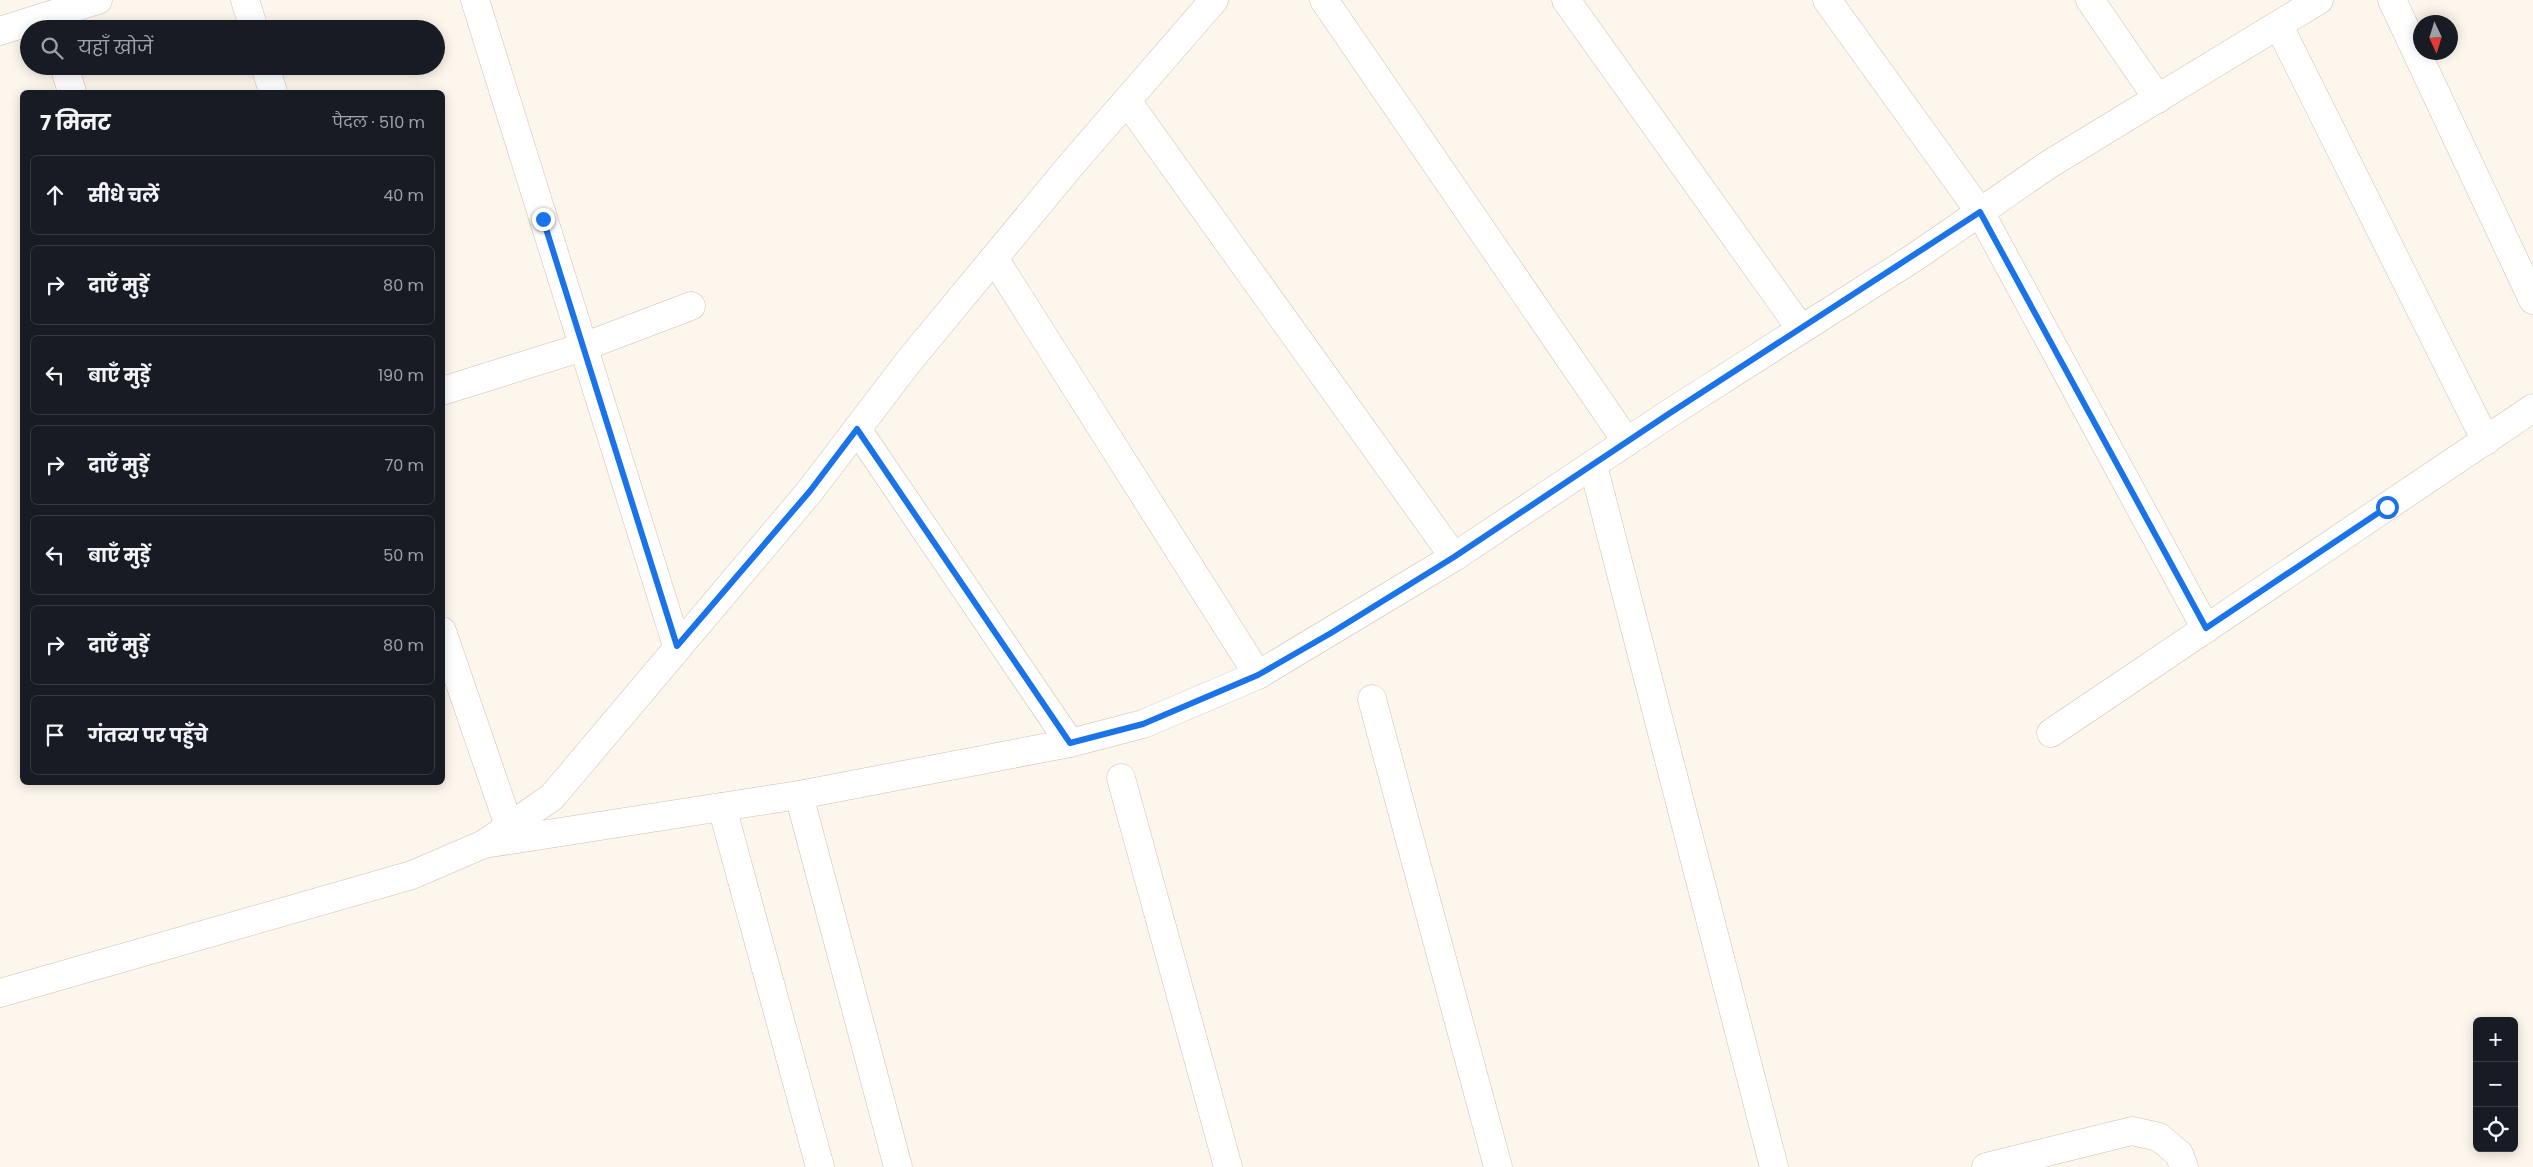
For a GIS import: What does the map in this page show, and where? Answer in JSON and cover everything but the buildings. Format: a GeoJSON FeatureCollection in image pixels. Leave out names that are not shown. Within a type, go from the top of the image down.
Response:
{"type":"FeatureCollection","features":[{"type":"Feature","properties":{"kind":"street"},"geometry":{"type":"LineString","coordinates":[[34,20],[98,0]]}},
{"type":"Feature","properties":{"kind":"street"},"geometry":{"type":"LineString","coordinates":[[245,0],[251,20]]}},
{"type":"Feature","properties":{"kind":"street"},"geometry":{"type":"LineString","coordinates":[[474,0],[677,646]]}},
{"type":"Feature","properties":{"kind":"street"},"geometry":{"type":"LineString","coordinates":[[0,993],[412,875],[484,844],[552,797],[677,646],[810,491],[909,361],[994,258],[1214,0]]}},
{"type":"Feature","properties":{"kind":"street"},"geometry":{"type":"LineString","coordinates":[[1324,0],[1627,442]]}},
{"type":"Feature","properties":{"kind":"street"},"geometry":{"type":"LineString","coordinates":[[1566,0],[1801,329]]}},
{"type":"Feature","properties":{"kind":"street"},"geometry":{"type":"LineString","coordinates":[[1827,0],[1980,212],[2206,628]]}},
{"type":"Feature","properties":{"kind":"street"},"geometry":{"type":"LineString","coordinates":[[2090,0],[2158,99]]}},
{"type":"Feature","properties":{"kind":"street"},"geometry":{"type":"LineString","coordinates":[[484,844],[799,795],[1070,743],[1143,724],[1258,675],[1454,557],[1980,212],[2048,165],[2319,0]]}},
{"type":"Feature","properties":{"kind":"street"},"geometry":{"type":"LineString","coordinates":[[2392,0],[2533,300]]}},
{"type":"Feature","properties":{"kind":"street"},"geometry":{"type":"LineString","coordinates":[[0,31],[20,24]]}},
{"type":"Feature","properties":{"kind":"street"},"geometry":{"type":"LineString","coordinates":[[2279,26],[2486,441]]}},
{"type":"Feature","properties":{"kind":"street"},"geometry":{"type":"LineString","coordinates":[[67,75],[71,90]]}},
{"type":"Feature","properties":{"kind":"street"},"geometry":{"type":"LineString","coordinates":[[268,75],[272,90]]}},
{"type":"Feature","properties":{"kind":"street"},"geometry":{"type":"LineString","coordinates":[[1127,101],[1454,557]]}},
{"type":"Feature","properties":{"kind":"street"},"geometry":{"type":"LineString","coordinates":[[994,258],[1258,675]]}},
{"type":"Feature","properties":{"kind":"street"},"geometry":{"type":"LineString","coordinates":[[445,391],[583,347],[690,306]]}},
{"type":"Feature","properties":{"kind":"street"},"geometry":{"type":"LineString","coordinates":[[2051,733],[2533,408]]}},
{"type":"Feature","properties":{"kind":"street"},"geometry":{"type":"LineString","coordinates":[[857,429],[1070,743]]}},
{"type":"Feature","properties":{"kind":"street"},"geometry":{"type":"LineString","coordinates":[[1593,465],[1774,1167]]}},
{"type":"Feature","properties":{"kind":"street"},"geometry":{"type":"LineString","coordinates":[[445,640],[509,826]]}},
{"type":"Feature","properties":{"kind":"street"},"geometry":{"type":"LineString","coordinates":[[1372,699],[1498,1167]]}},
{"type":"Feature","properties":{"kind":"street"},"geometry":{"type":"LineString","coordinates":[[1121,778],[1228,1167]]}},
{"type":"Feature","properties":{"kind":"street"},"geometry":{"type":"LineString","coordinates":[[799,795],[898,1167]]}},
{"type":"Feature","properties":{"kind":"street"},"geometry":{"type":"LineString","coordinates":[[722,807],[820,1167]]}},
{"type":"Feature","properties":{"kind":"street"},"geometry":{"type":"LineString","coordinates":[[1986,1167],[2028,1162],[2132,1131],[2159,1137],[2180,1154],[2184,1167]]}},
{"type":"Feature","properties":{"kind":"route"},"geometry":{"type":"LineString","coordinates":[[543,219],[677,646],[810,491],[857,429],[1070,743],[1143,724],[1258,675],[1331,633],[1454,557],[1670,413],[1915,257],[1980,212],[2206,628],[2387,507]]}}]}
